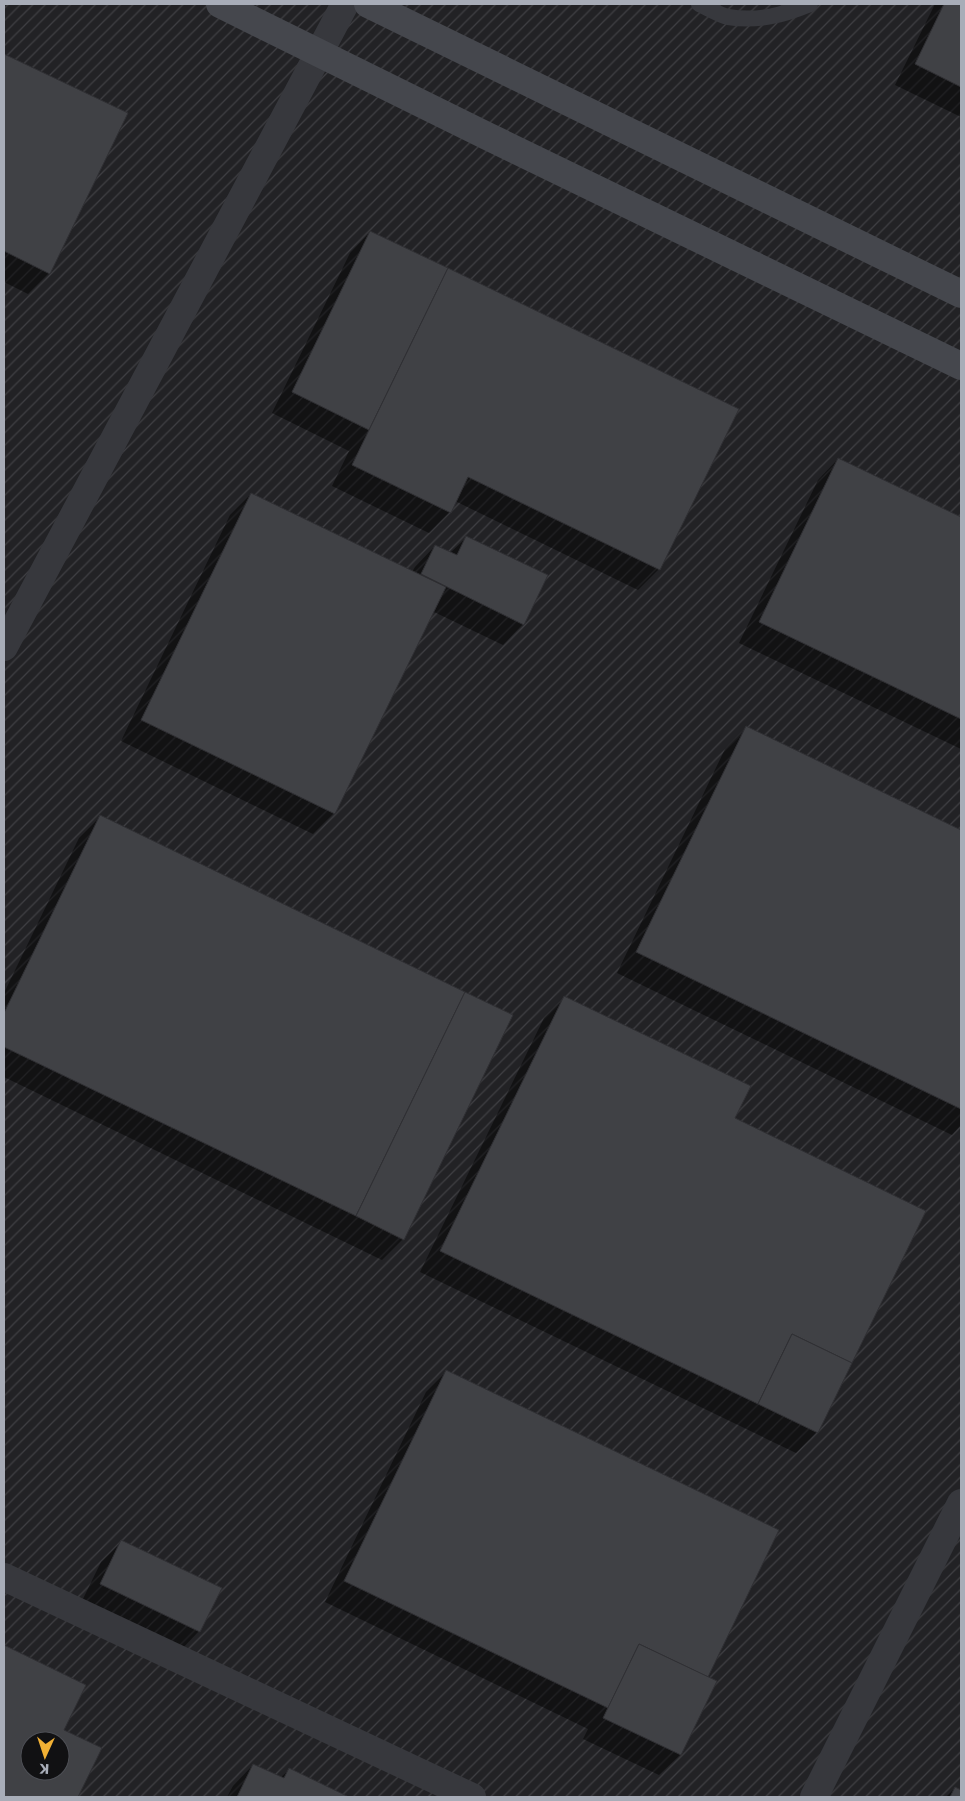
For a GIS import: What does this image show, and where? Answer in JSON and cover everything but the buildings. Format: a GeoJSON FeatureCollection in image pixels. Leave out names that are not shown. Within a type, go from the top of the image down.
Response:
{"type":"FeatureCollection","features":[{"type":"Feature","properties":{"kind":"street"},"geometry":{"type":"LineString","coordinates":[[220,4],[961,366]]}},
{"type":"Feature","properties":{"kind":"street"},"geometry":{"type":"LineString","coordinates":[[4,647],[345,4]]}},
{"type":"Feature","properties":{"kind":"street"},"geometry":{"type":"LineString","coordinates":[[377,6],[961,294]]}},
{"type":"Feature","properties":{"kind":"street"},"geometry":{"type":"LineString","coordinates":[[814,1797],[961,1503]]}},
{"type":"Feature","properties":{"kind":"street"},"geometry":{"type":"LineString","coordinates":[[4,1577],[472,1797]]}},
{"type":"Feature","properties":{"kind":"lane"},"geometry":{"type":"LineString","coordinates":[[699,4],[727,17],[765,19],[787,14],[810,4]]}},
{"type":"Feature","properties":{"kind":"shaded area"},"geometry":{"type":"Polygon","coordinates":[[[4,4],[961,4],[961,1797],[4,1797],[4,4]]]}}]}
